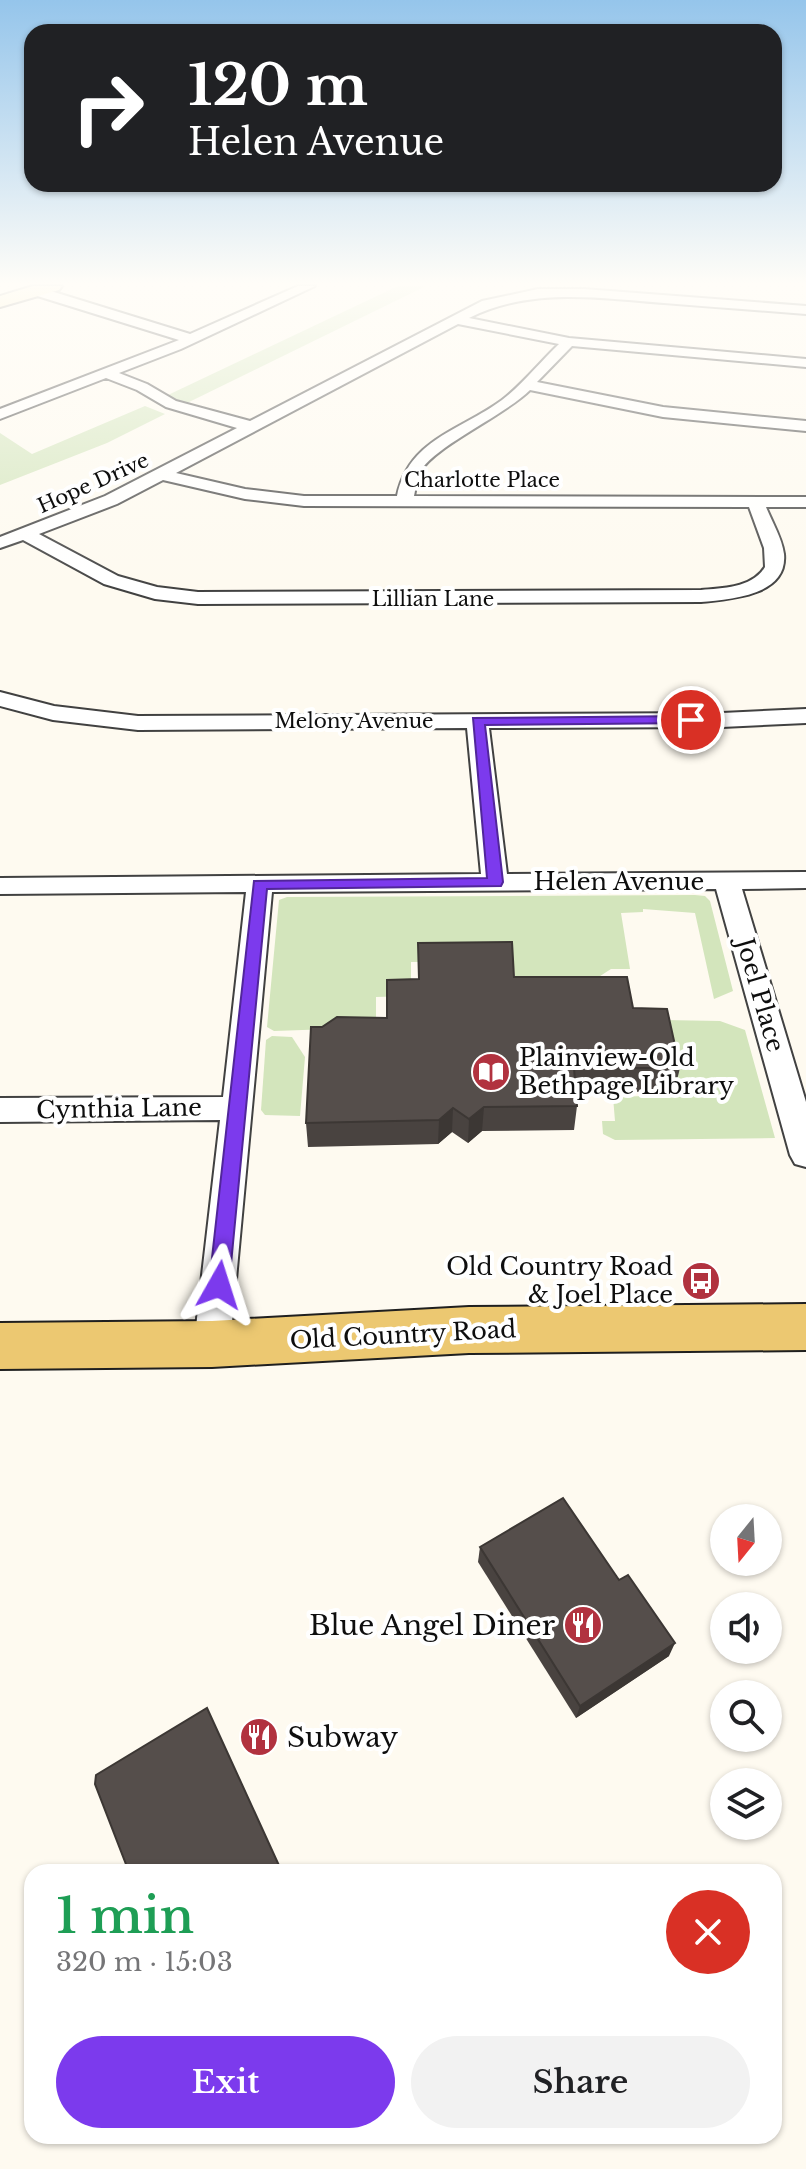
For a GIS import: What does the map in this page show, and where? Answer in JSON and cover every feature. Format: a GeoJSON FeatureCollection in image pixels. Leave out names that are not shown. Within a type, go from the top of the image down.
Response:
{"type":"FeatureCollection","features":[{"type":"Feature","properties":{"kind":"main road","name":"Old Country Road"},"geometry":{"type":"LineString","coordinates":[[0,1346],[212,1344],[469,1330],[806,1327]]}},
{"type":"Feature","properties":{"kind":"street"},"geometry":{"type":"LineString","coordinates":[[0,414],[69,387]]}},
{"type":"Feature","properties":{"kind":"street"},"geometry":{"type":"LineString","coordinates":[[142,387],[171,404],[252,427]]}},
{"type":"Feature","properties":{"kind":"street","name":"Hope Drive"},"geometry":{"type":"LineString","coordinates":[[0,543],[111,500],[328,387]]}},
{"type":"Feature","properties":{"kind":"street"},"geometry":{"type":"LineString","coordinates":[[404,502],[410,474],[425,457],[508,403],[526,387]]}},
{"type":"Feature","properties":{"kind":"street"},"geometry":{"type":"LineString","coordinates":[[539,387],[663,412],[806,426]]}},
{"type":"Feature","properties":{"kind":"street","name":"Charlotte Place"},"geometry":{"type":"LineString","coordinates":[[161,474],[274,498],[404,502],[806,502]]}},
{"type":"Feature","properties":{"kind":"street","name":"Lillian Lane"},"geometry":{"type":"LineString","coordinates":[[25,534],[111,580],[155,593],[198,598],[701,596],[746,590],[764,581],[774,569],[775,555],[755,501]]}},
{"type":"Feature","properties":{"kind":"street","name":"Melony Avenue"},"geometry":{"type":"LineString","coordinates":[[0,699],[53,713],[138,723],[722,720],[806,716]]}},
{"type":"Feature","properties":{"kind":"street"},"geometry":{"type":"LineString","coordinates":[[477,721],[495,882]]}},
{"type":"Feature","properties":{"kind":"street","name":"Helen Avenue"},"geometry":{"type":"LineString","coordinates":[[0,886],[806,880]]}},
{"type":"Feature","properties":{"kind":"street","name":"Joel Place"},"geometry":{"type":"LineString","coordinates":[[727,881],[798,1102],[806,1155]]}},
{"type":"Feature","properties":{"kind":"street"},"geometry":{"type":"LineString","coordinates":[[212,1344],[260,884]]}},
{"type":"Feature","properties":{"kind":"street","name":"Cynthia Lane"},"geometry":{"type":"LineString","coordinates":[[0,1110],[238,1108]]}},
{"type":"Feature","properties":{"kind":"green space"},"geometry":{"type":"Polygon","coordinates":[[[184,387],[219,387],[185,404],[168,395],[184,387]]]}},
{"type":"Feature","properties":{"kind":"green space"},"geometry":{"type":"Polygon","coordinates":[[[145,406],[165,414],[107,443],[0,485],[0,433],[32,454],[145,406]]]}},
{"type":"Feature","properties":{"kind":"green space"},"geometry":{"type":"Polygon","coordinates":[[[705,896],[710,901],[733,991],[714,999],[695,913],[643,909],[643,912],[621,913],[630,969],[611,969],[580,989],[517,990],[513,961],[411,962],[411,996],[376,997],[376,1042],[360,1028],[274,1031],[267,1027],[279,900],[287,897],[705,896]]]}},
{"type":"Feature","properties":{"kind":"green space"},"geometry":{"type":"Polygon","coordinates":[[[664,1020],[720,1021],[745,1030],[775,1138],[615,1140],[603,1134],[602,1121],[615,1121],[613,1097],[677,1095],[664,1020]]]}},
{"type":"Feature","properties":{"kind":"green space"},"geometry":{"type":"Polygon","coordinates":[[[272,1036],[292,1037],[305,1057],[300,1116],[265,1115],[261,1110],[266,1040],[272,1036]]]}},
{"type":"Feature","properties":{"kind":"building","name":"Plainview-Old Bethpage Library"},"geometry":{"type":"Polygon","coordinates":[[[512,942],[514,977],[627,977],[633,1008],[667,1009],[680,1068],[574,1068],[577,1106],[484,1107],[469,1119],[453,1108],[439,1120],[306,1123],[311,1027],[322,1027],[337,1017],[387,1018],[387,980],[419,979],[418,943],[512,942]]]}},
{"type":"Feature","properties":{"kind":"building","name":"Blue Angel Diner"},"geometry":{"type":"Polygon","coordinates":[[[563,1498],[619,1580],[628,1575],[675,1643],[580,1706],[480,1547],[563,1498]]]}},
{"type":"Feature","properties":{"kind":"building"},"geometry":{"type":"Polygon","coordinates":[[[207,1708],[278,1864],[126,1864],[95,1784],[96,1775],[207,1708]]]}},
{"type":"Feature","properties":{"kind":"place","name":"Plainview-Old Bethpage Library"},"geometry":{"type":"Point","coordinates":[491,1072]}},
{"type":"Feature","properties":{"kind":"place","name":"Old Country Road & Joel Place"},"geometry":{"type":"Point","coordinates":[701,1281]}},
{"type":"Feature","properties":{"kind":"place","name":"Blue Angel Diner"},"geometry":{"type":"Point","coordinates":[583,1625]}},
{"type":"Feature","properties":{"kind":"place","name":"Subway"},"geometry":{"type":"Point","coordinates":[259,1737]}},
{"type":"Feature","properties":{"kind":"route"},"geometry":{"type":"LineString","coordinates":[[219,1285],[260,884],[495,882],[477,721],[691,720]]}}]}
